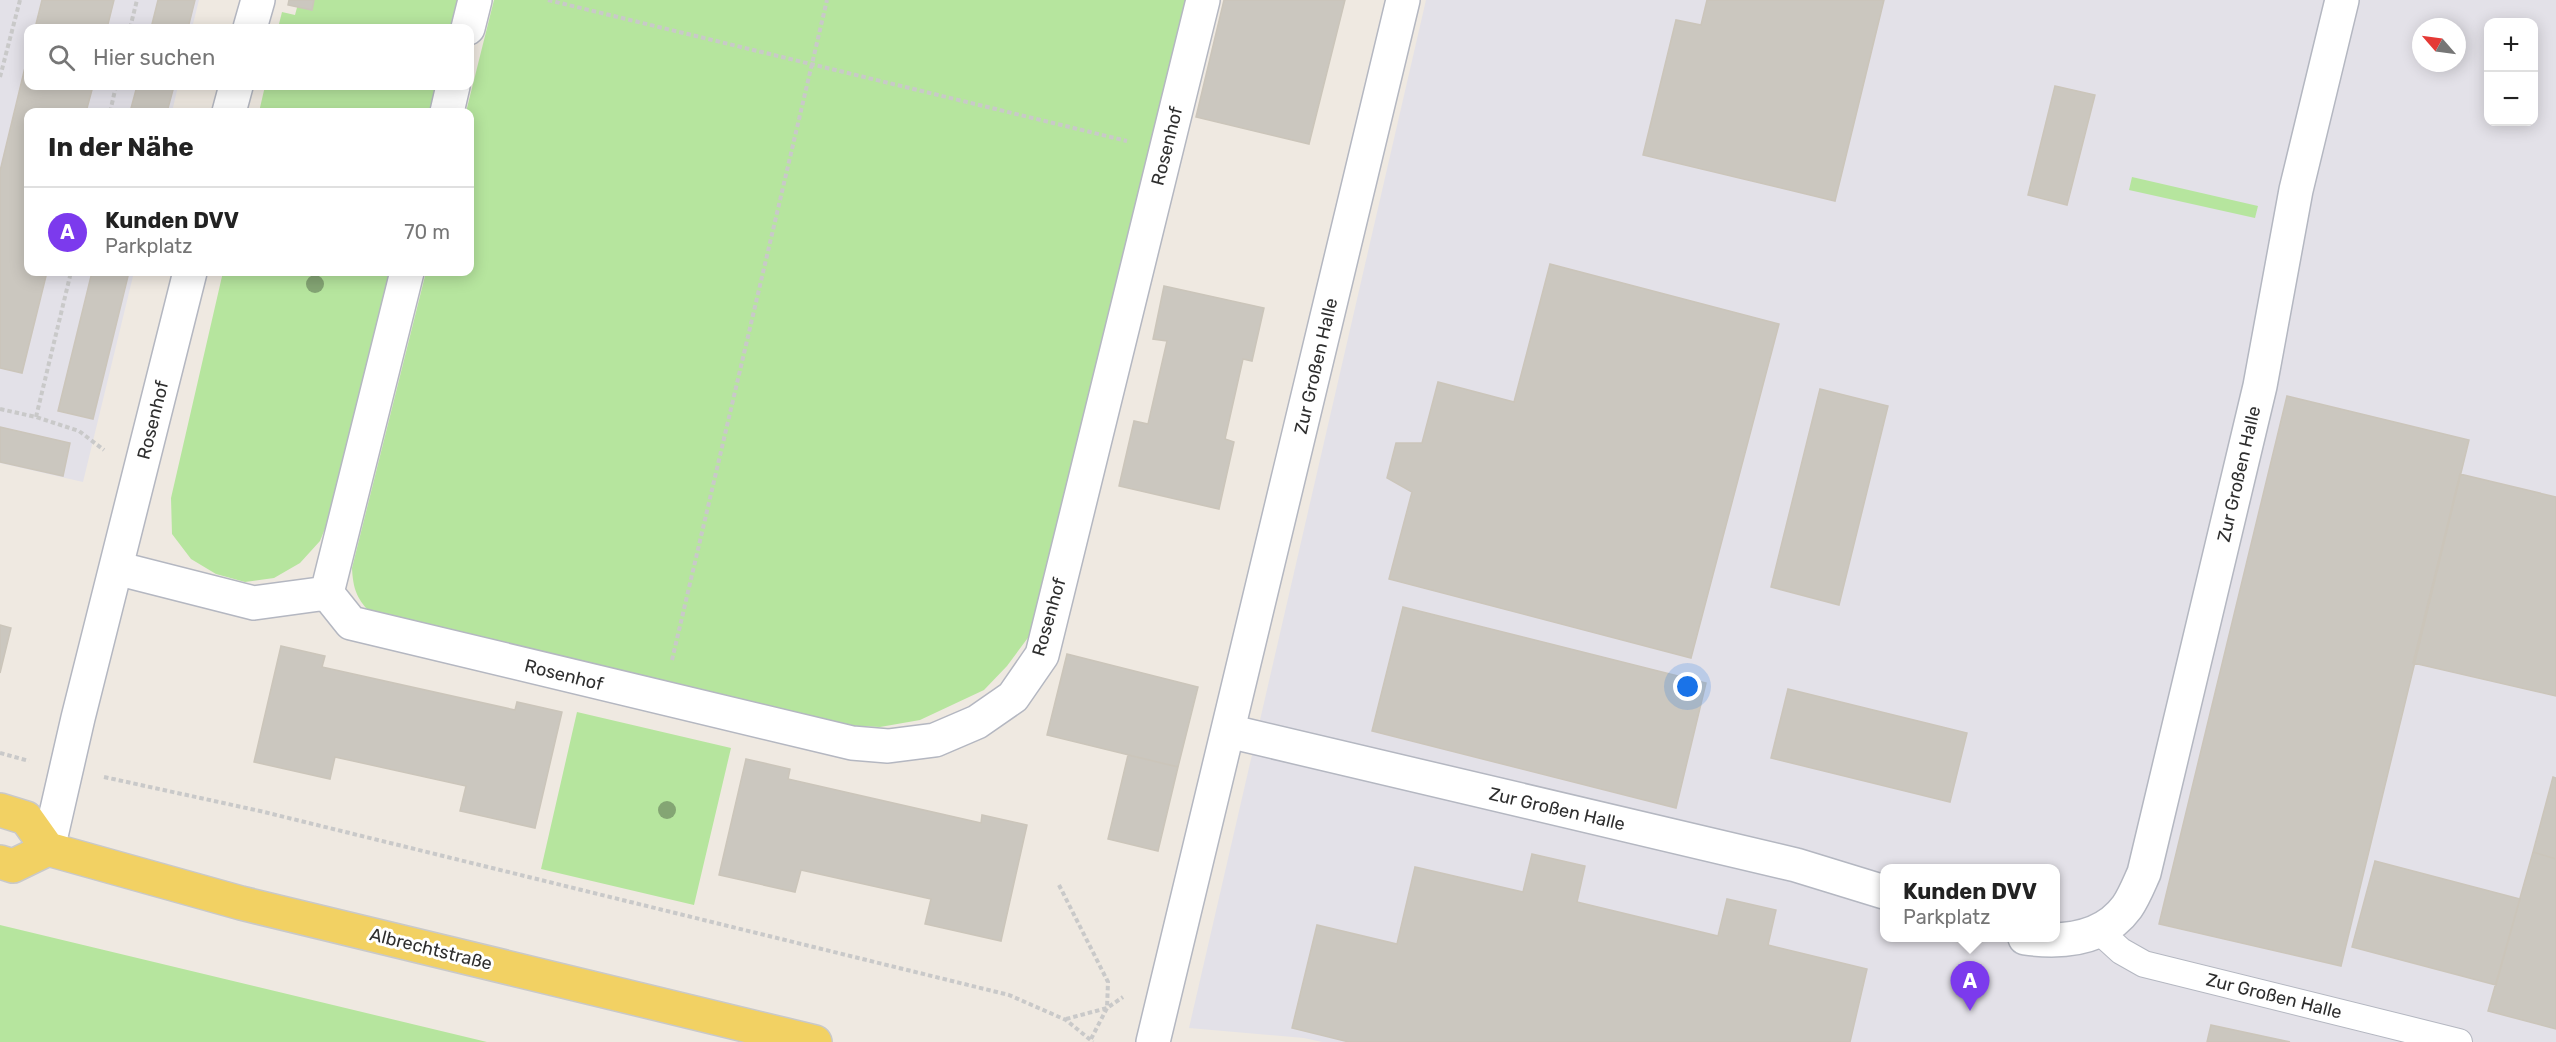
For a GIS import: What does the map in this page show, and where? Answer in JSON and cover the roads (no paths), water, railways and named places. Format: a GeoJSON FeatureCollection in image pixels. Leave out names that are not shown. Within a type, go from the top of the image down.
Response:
{"type":"FeatureCollection","features":[{"type":"Feature","properties":{"kind":"main road"},"geometry":{"type":"LineString","coordinates":[[0,810],[26,818],[48,849],[13,866],[0,862]]}},
{"type":"Feature","properties":{"kind":"main road","name":"Albrechtstraße"},"geometry":{"type":"LineString","coordinates":[[48,849],[241,903],[815,1042]]}},
{"type":"Feature","properties":{"kind":"street"},"geometry":{"type":"LineString","coordinates":[[251,24],[258,0]]}},
{"type":"Feature","properties":{"kind":"street"},"geometry":{"type":"LineString","coordinates":[[469,24],[475,0]]}},
{"type":"Feature","properties":{"kind":"street","name":"Rosenhof"},"geometry":{"type":"LineString","coordinates":[[327,592],[351,623],[852,743],[888,746],[935,740],[977,722],[1013,697],[1042,655],[1203,0]]}},
{"type":"Feature","properties":{"kind":"street","name":"Zur Großen Halle"},"geometry":{"type":"LineString","coordinates":[[1154,1042],[1403,0]]}},
{"type":"Feature","properties":{"kind":"street","name":"Zur Großen Halle"},"geometry":{"type":"LineString","coordinates":[[2060,941],[2099,931],[2127,907],[2144,873],[2260,386],[2296,190],[2342,0]]}},
{"type":"Feature","properties":{"kind":"street"},"geometry":{"type":"LineString","coordinates":[[230,108],[235,90]]}},
{"type":"Feature","properties":{"kind":"street"},"geometry":{"type":"LineString","coordinates":[[448,108],[452,90]]}},
{"type":"Feature","properties":{"kind":"street","name":"Rosenhof"},"geometry":{"type":"LineString","coordinates":[[48,849],[66,768],[189,276]]}},
{"type":"Feature","properties":{"kind":"street"},"geometry":{"type":"LineString","coordinates":[[116,568],[254,603],[327,592],[406,276]]}},
{"type":"Feature","properties":{"kind":"street","name":"Zur Großen Halle"},"geometry":{"type":"LineString","coordinates":[[1228,731],[1796,865],[1880,891]]}},
{"type":"Feature","properties":{"kind":"lane","name":"Zur Großen Halle"},"geometry":{"type":"LineString","coordinates":[[2099,931],[2121,951],[2144,964],[2459,1042]]}},
{"type":"Feature","properties":{"kind":"place","name":"Kunden DVV"},"geometry":{"type":"Point","coordinates":[1970,1011]}}]}
